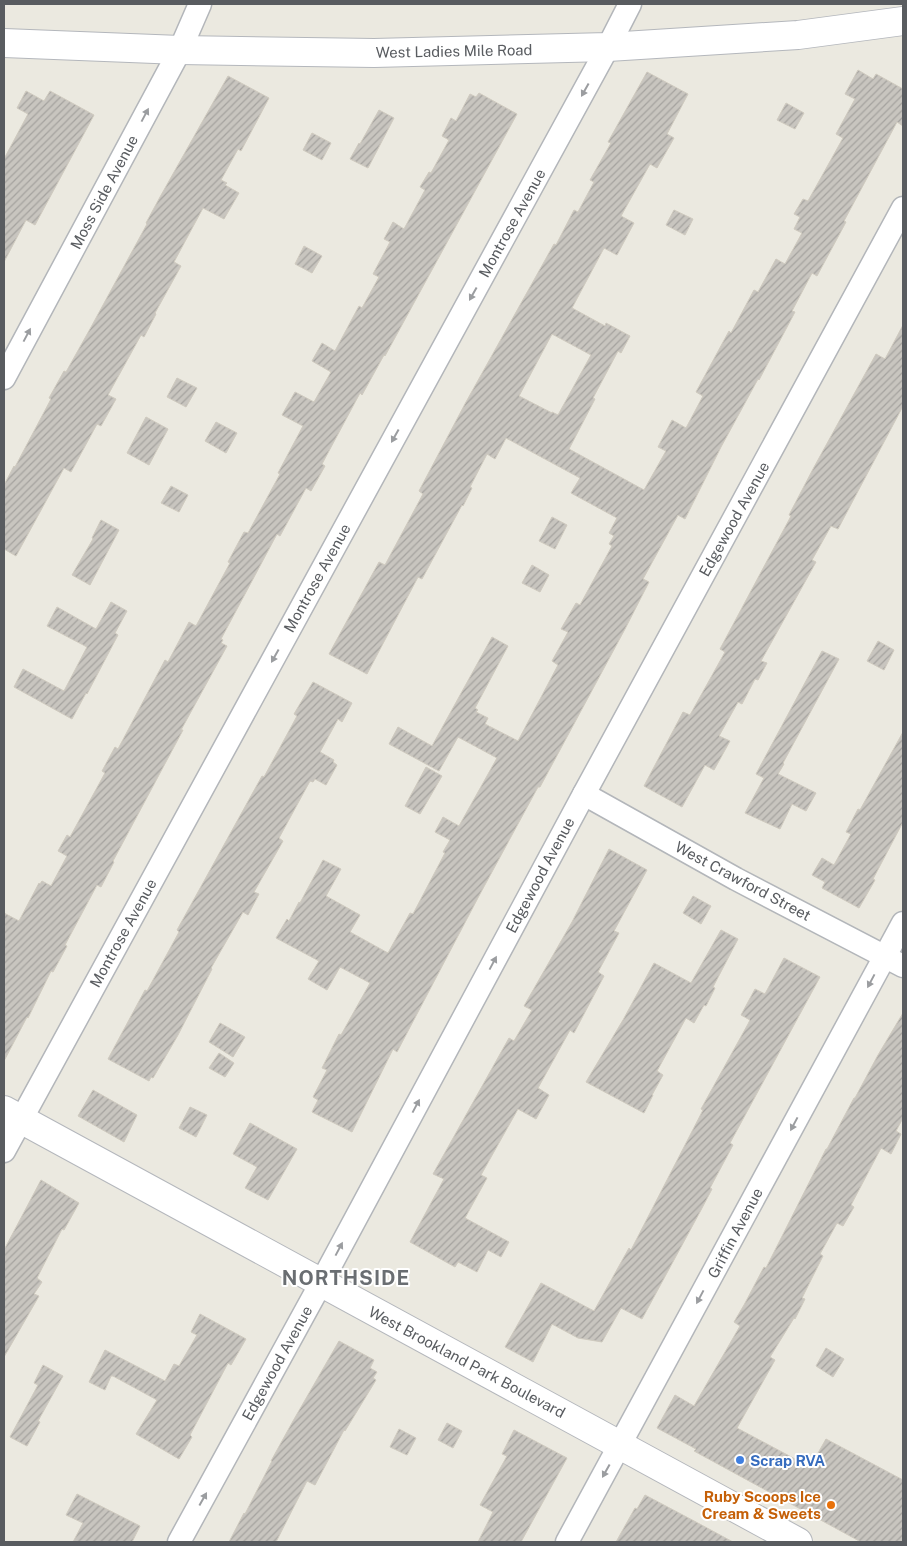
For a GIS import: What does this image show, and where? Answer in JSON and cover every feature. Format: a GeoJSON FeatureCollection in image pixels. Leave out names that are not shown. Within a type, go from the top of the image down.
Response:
{"type":"FeatureCollection","features":[{"type":"Feature","properties":{"kind":"street","name":"Moss Side Avenue"},"geometry":{"type":"LineString","coordinates":[[4,378],[180,50],[200,4]]}},
{"type":"Feature","properties":{"kind":"street","name":"Montrose Avenue"},"geometry":{"type":"LineString","coordinates":[[4,1152],[12,1114],[608,47],[630,4]]}},
{"type":"Feature","properties":{"kind":"street","name":"West Ladies Mile Road"},"geometry":{"type":"LineString","coordinates":[[4,43],[180,50],[374,53],[608,47],[798,35],[903,21]]}},
{"type":"Feature","properties":{"kind":"street","name":"Edgewood Avenue"},"geometry":{"type":"LineString","coordinates":[[179,1542],[903,208]]}},
{"type":"Feature","properties":{"kind":"street","name":"West Crawford Street"},"geometry":{"type":"LineString","coordinates":[[584,794],[736,879],[894,961]]}},
{"type":"Feature","properties":{"kind":"street","name":"Griffin Avenue"},"geometry":{"type":"LineString","coordinates":[[567,1542],[620,1444],[894,961],[903,923]]}},
{"type":"Feature","properties":{"kind":"street","name":"West Brookland Park Boulevard"},"geometry":{"type":"LineString","coordinates":[[12,1114],[798,1542]]}},
{"type":"Feature","properties":{"kind":"building"},"geometry":{"type":"Polygon","coordinates":[[[858,70],[873,79],[876,74],[903,89],[903,126],[897,122],[817,276],[812,273],[792,311],[795,312],[721,447],[685,519],[678,515],[643,579],[649,582],[625,629],[480,894],[397,1052],[393,1049],[352,1132],[312,1112],[318,1100],[313,1097],[327,1070],[322,1068],[339,1034],[341,1035],[370,983],[340,967],[327,990],[308,979],[319,961],[276,938],[287,919],[289,921],[300,903],[323,860],[341,869],[326,896],[360,915],[350,932],[388,953],[410,913],[413,914],[445,853],[443,852],[450,840],[435,832],[443,817],[459,826],[497,758],[458,737],[439,771],[389,744],[398,727],[432,746],[492,637],[508,646],[475,708],[478,710],[476,712],[488,718],[485,724],[518,741],[558,665],[552,661],[568,632],[561,629],[576,603],[580,605],[612,546],[609,544],[614,536],[609,533],[617,518],[571,493],[580,478],[506,438],[495,459],[487,454],[470,487],[472,488],[463,506],[422,579],[418,577],[367,674],[329,654],[379,562],[385,565],[423,494],[419,491],[554,244],[556,245],[574,210],[578,212],[594,182],[590,180],[611,143],[608,142],[647,72],[688,94],[667,134],[674,138],[657,168],[650,164],[621,216],[634,223],[617,255],[604,248],[572,308],[605,326],[606,323],[630,336],[621,353],[618,351],[569,449],[644,490],[666,451],[658,447],[672,420],[686,428],[703,396],[696,392],[729,331],[731,333],[754,290],[758,292],[776,259],[785,264],[802,233],[794,229],[800,217],[794,214],[803,199],[808,201],[843,138],[836,134],[855,99],[845,94],[858,70]],[[552,334],[519,396],[558,415],[591,355],[552,334]]]}},
{"type":"Feature","properties":{"kind":"building"},"geometry":{"type":"Polygon","coordinates":[[[228,76],[269,98],[241,151],[238,149],[221,180],[227,183],[225,185],[239,193],[224,219],[203,208],[174,262],[181,266],[144,337],[141,335],[108,395],[116,399],[101,426],[97,424],[71,472],[64,468],[16,556],[4,549],[4,485],[51,399],[49,398],[90,329],[160,197],[228,76]]]}},
{"type":"Feature","properties":{"kind":"building"},"geometry":{"type":"Polygon","coordinates":[[[26,91],[44,101],[50,91],[94,115],[35,225],[26,220],[4,262],[4,159],[28,114],[17,108],[26,91]]]}},
{"type":"Feature","properties":{"kind":"building"},"geometry":{"type":"Polygon","coordinates":[[[479,93],[517,114],[385,356],[362,395],[360,393],[322,464],[325,466],[311,491],[306,488],[280,536],[277,534],[221,639],[223,640],[221,643],[227,646],[181,730],[183,730],[101,887],[97,885],[65,945],[67,946],[53,972],[51,971],[4,1061],[4,913],[19,921],[39,883],[42,881],[51,886],[67,856],[58,851],[67,835],[70,837],[105,773],[102,771],[115,747],[118,749],[165,660],[168,662],[189,622],[196,626],[230,563],[228,562],[244,532],[248,533],[280,474],[278,473],[303,426],[282,415],[295,392],[314,402],[331,372],[312,361],[322,343],[335,351],[359,306],[362,308],[379,277],[373,274],[390,242],[384,239],[393,222],[404,229],[425,190],[420,187],[429,172],[431,173],[449,140],[442,136],[451,118],[456,121],[470,94],[476,97],[479,93]]]}},
{"type":"Feature","properties":{"kind":"building"},"geometry":{"type":"Polygon","coordinates":[[[786,103],[804,113],[795,129],[777,120],[786,103]]]}},
{"type":"Feature","properties":{"kind":"building"},"geometry":{"type":"Polygon","coordinates":[[[379,110],[394,118],[368,168],[350,159],[379,110]]]}},
{"type":"Feature","properties":{"kind":"building"},"geometry":{"type":"Polygon","coordinates":[[[312,133],[331,143],[322,160],[303,150],[312,133]]]}},
{"type":"Feature","properties":{"kind":"building"},"geometry":{"type":"Polygon","coordinates":[[[674,210],[693,219],[685,235],[666,225],[674,210]]]}},
{"type":"Feature","properties":{"kind":"building"},"geometry":{"type":"Polygon","coordinates":[[[304,246],[322,256],[312,273],[295,264],[304,246]]]}},
{"type":"Feature","properties":{"kind":"building"},"geometry":{"type":"Polygon","coordinates":[[[903,325],[903,406],[838,529],[831,526],[812,560],[816,562],[761,661],[767,663],[758,680],[755,679],[742,704],[738,702],[719,736],[730,741],[714,770],[705,765],[682,807],[644,786],[683,712],[690,715],[725,652],[720,649],[791,516],[789,515],[813,469],[876,354],[885,359],[903,325]]]}},
{"type":"Feature","properties":{"kind":"building"},"geometry":{"type":"Polygon","coordinates":[[[177,378],[197,388],[186,407],[167,397],[177,378]]]}},
{"type":"Feature","properties":{"kind":"building"},"geometry":{"type":"Polygon","coordinates":[[[146,417],[168,429],[149,465],[127,453],[146,417]]]}},
{"type":"Feature","properties":{"kind":"building"},"geometry":{"type":"Polygon","coordinates":[[[216,422],[237,433],[226,453],[205,441],[216,422]]]}},
{"type":"Feature","properties":{"kind":"building"},"geometry":{"type":"Polygon","coordinates":[[[171,486],[188,495],[179,512],[161,503],[171,486]]]}},
{"type":"Feature","properties":{"kind":"building"},"geometry":{"type":"Polygon","coordinates":[[[552,517],[567,525],[555,549],[539,541],[552,517]]]}},
{"type":"Feature","properties":{"kind":"building"},"geometry":{"type":"Polygon","coordinates":[[[101,520],[119,530],[90,585],[72,575],[93,539],[101,520]]]}},
{"type":"Feature","properties":{"kind":"building"},"geometry":{"type":"Polygon","coordinates":[[[532,565],[549,575],[540,592],[522,583],[532,565]]]}},
{"type":"Feature","properties":{"kind":"building"},"geometry":{"type":"Polygon","coordinates":[[[111,602],[127,611],[115,633],[118,635],[72,719],[14,687],[23,669],[64,691],[87,647],[47,626],[57,607],[96,629],[111,602]]]}},
{"type":"Feature","properties":{"kind":"building"},"geometry":{"type":"Polygon","coordinates":[[[878,641],[894,650],[884,670],[867,661],[878,641]]]}},
{"type":"Feature","properties":{"kind":"building"},"geometry":{"type":"Polygon","coordinates":[[[822,651],[839,659],[778,774],[816,793],[806,811],[792,804],[780,829],[745,813],[764,778],[756,774],[822,651]]]}},
{"type":"Feature","properties":{"kind":"building"},"geometry":{"type":"Polygon","coordinates":[[[313,682],[352,703],[342,722],[338,719],[320,752],[334,760],[333,762],[337,765],[326,785],[315,779],[313,782],[310,781],[279,838],[283,841],[254,892],[259,894],[248,915],[243,912],[211,968],[178,1035],[153,1078],[151,1077],[149,1081],[108,1059],[145,990],[147,991],[179,932],[177,930],[262,776],[264,777],[297,716],[294,714],[313,682]]]}},
{"type":"Feature","properties":{"kind":"building"},"geometry":{"type":"Polygon","coordinates":[[[903,732],[903,822],[859,908],[822,888],[825,882],[812,875],[822,858],[834,865],[851,834],[846,832],[903,732]]]}},
{"type":"Feature","properties":{"kind":"building"},"geometry":{"type":"Polygon","coordinates":[[[426,767],[442,776],[420,814],[405,806],[426,767]]]}},
{"type":"Feature","properties":{"kind":"building"},"geometry":{"type":"Polygon","coordinates":[[[609,849],[647,870],[614,931],[619,933],[598,972],[604,976],[574,1033],[570,1030],[538,1088],[549,1095],[536,1119],[518,1109],[481,1175],[487,1178],[465,1218],[509,1242],[501,1257],[488,1250],[477,1272],[458,1262],[455,1267],[410,1242],[444,1179],[433,1174],[509,1038],[514,1041],[532,1010],[524,1006],[572,922],[609,849]]]}},
{"type":"Feature","properties":{"kind":"building"},"geometry":{"type":"Polygon","coordinates":[[[693,896],[711,906],[701,924],[683,913],[693,896]]]}},
{"type":"Feature","properties":{"kind":"building"},"geometry":{"type":"Polygon","coordinates":[[[721,930],[738,939],[713,987],[715,988],[706,1006],[704,1005],[694,1023],[686,1018],[657,1071],[663,1075],[644,1113],[586,1082],[654,963],[691,983],[721,930]]]}},
{"type":"Feature","properties":{"kind":"building"},"geometry":{"type":"Polygon","coordinates":[[[784,958],[820,977],[730,1143],[733,1145],[710,1188],[712,1189],[642,1319],[621,1308],[602,1342],[578,1338],[552,1324],[533,1362],[505,1347],[541,1283],[594,1311],[629,1248],[631,1250],[703,1110],[701,1109],[750,1020],[741,1015],[755,989],[765,994],[784,958]]]}},
{"type":"Feature","properties":{"kind":"building"},"geometry":{"type":"Polygon","coordinates":[[[903,1013],[903,1118],[896,1131],[901,1134],[891,1154],[881,1148],[851,1205],[854,1207],[843,1226],[837,1223],[820,1254],[823,1256],[802,1298],[805,1299],[795,1319],[770,1357],[775,1360],[737,1428],[810,1467],[826,1439],[903,1480],[903,1542],[861,1542],[694,1451],[696,1449],[657,1428],[675,1395],[694,1406],[740,1326],[734,1322],[764,1267],[766,1268],[826,1149],[903,1013]]]}},
{"type":"Feature","properties":{"kind":"building"},"geometry":{"type":"Polygon","coordinates":[[[220,1023],[245,1037],[233,1057],[209,1042],[220,1023]]]}},
{"type":"Feature","properties":{"kind":"building"},"geometry":{"type":"Polygon","coordinates":[[[219,1053],[234,1063],[225,1077],[209,1068],[219,1053]]]}},
{"type":"Feature","properties":{"kind":"building"},"geometry":{"type":"Polygon","coordinates":[[[93,1090],[137,1115],[124,1142],[78,1116],[93,1090]]]}},
{"type":"Feature","properties":{"kind":"building"},"geometry":{"type":"Polygon","coordinates":[[[190,1107],[207,1115],[196,1137],[179,1128],[190,1107]]]}},
{"type":"Feature","properties":{"kind":"building"},"geometry":{"type":"Polygon","coordinates":[[[250,1123],[297,1149],[268,1200],[245,1188],[257,1167],[233,1154],[250,1123]]]}},
{"type":"Feature","properties":{"kind":"building"},"geometry":{"type":"Polygon","coordinates":[[[41,1180],[79,1203],[64,1230],[62,1229],[37,1278],[42,1282],[34,1294],[39,1296],[4,1357],[4,1250],[41,1180]]]}},
{"type":"Feature","properties":{"kind":"building"},"geometry":{"type":"Polygon","coordinates":[[[200,1314],[246,1339],[231,1365],[228,1363],[190,1435],[192,1437],[179,1459],[136,1434],[157,1400],[113,1376],[111,1376],[105,1390],[89,1382],[105,1350],[165,1381],[174,1364],[179,1366],[197,1335],[191,1332],[200,1314]]]}},
{"type":"Feature","properties":{"kind":"building"},"geometry":{"type":"Polygon","coordinates":[[[339,1341],[374,1360],[370,1368],[377,1372],[373,1378],[376,1380],[344,1430],[315,1485],[307,1481],[276,1542],[229,1542],[271,1461],[339,1341]]]}},
{"type":"Feature","properties":{"kind":"building"},"geometry":{"type":"Polygon","coordinates":[[[826,1348],[844,1359],[833,1377],[816,1366],[826,1348]]]}},
{"type":"Feature","properties":{"kind":"building"},"geometry":{"type":"Polygon","coordinates":[[[43,1365],[63,1376],[38,1421],[40,1422],[27,1446],[10,1437],[38,1385],[34,1383],[43,1365]]]}},
{"type":"Feature","properties":{"kind":"building"},"geometry":{"type":"Polygon","coordinates":[[[447,1423],[462,1431],[453,1448],[438,1440],[447,1423]]]}},
{"type":"Feature","properties":{"kind":"building"},"geometry":{"type":"Polygon","coordinates":[[[399,1429],[416,1438],[407,1455],[390,1447],[399,1429]]]}},
{"type":"Feature","properties":{"kind":"building"},"geometry":{"type":"Polygon","coordinates":[[[514,1430],[567,1458],[521,1542],[478,1542],[493,1512],[480,1505],[507,1456],[502,1454],[514,1430]]]}},
{"type":"Feature","properties":{"kind":"building"},"geometry":{"type":"Polygon","coordinates":[[[77,1494],[140,1526],[132,1542],[73,1542],[83,1523],[66,1515],[77,1494]]]}},
{"type":"Feature","properties":{"kind":"building"},"geometry":{"type":"Polygon","coordinates":[[[645,1495],[733,1542],[616,1542],[635,1508],[637,1509],[645,1495]]]}},
{"type":"Feature","properties":{"kind":"place","name":"Scrap RVA"},"geometry":{"type":"Point","coordinates":[740,1460]}},
{"type":"Feature","properties":{"kind":"place","name":"Ruby Scoops Ice Cream & Sweets"},"geometry":{"type":"Point","coordinates":[831,1505]}},
{"type":"Feature","properties":{"kind":"district","name":"NORTHSIDE"},"geometry":{"type":"Point","coordinates":[346,1278]}}]}
